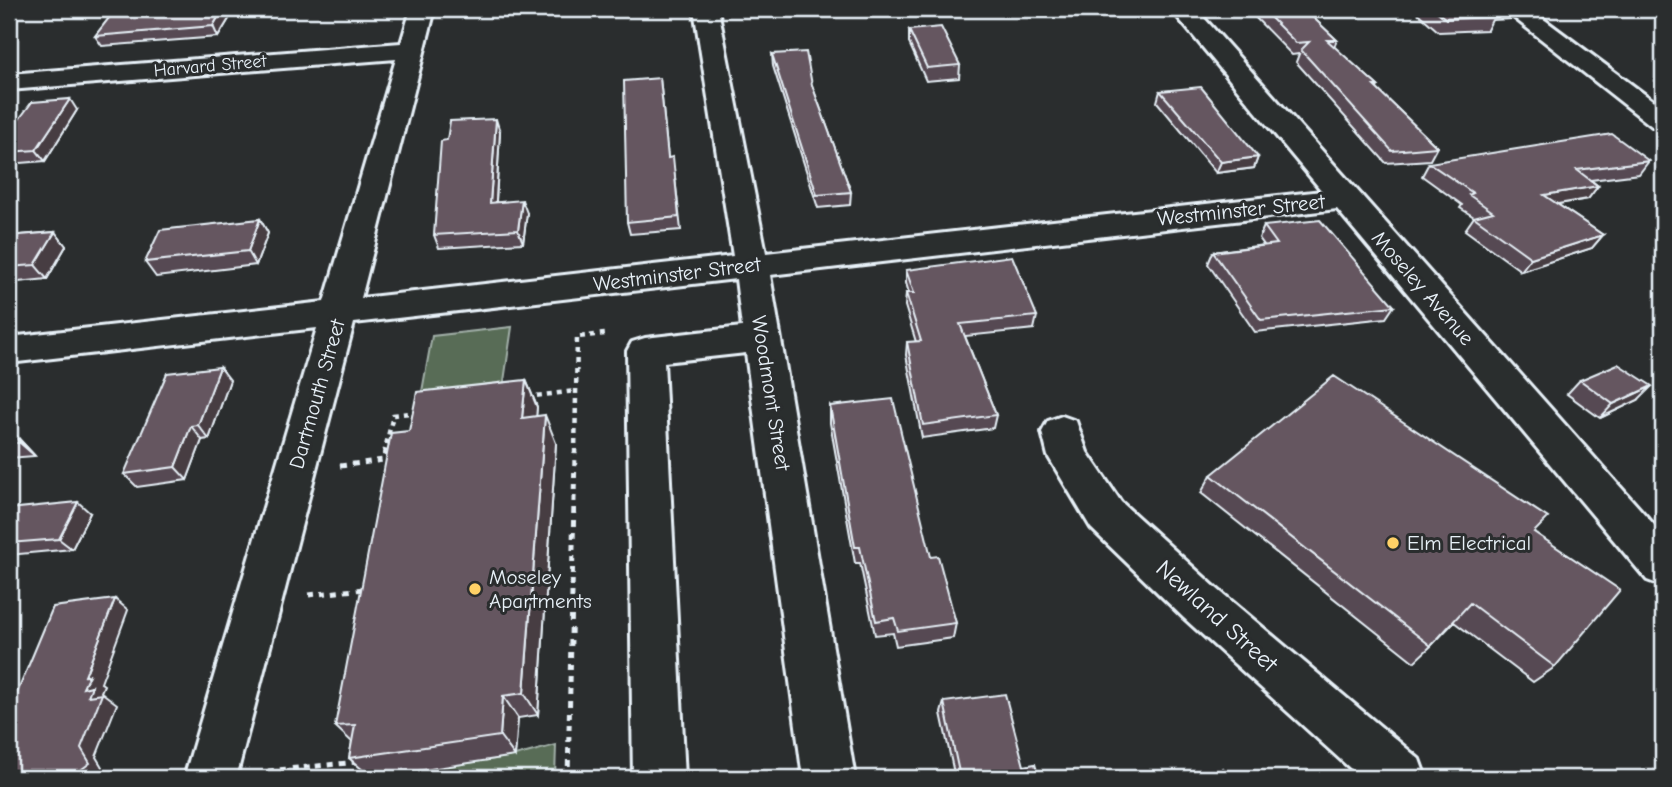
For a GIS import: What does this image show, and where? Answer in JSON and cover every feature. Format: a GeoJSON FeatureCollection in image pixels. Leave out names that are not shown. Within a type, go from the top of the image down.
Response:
{"type":"FeatureCollection","features":[{"type":"Feature","properties":{"kind":"street","name":"Dartmouth Street"},"geometry":{"type":"LineString","coordinates":[[210,778],[423,9]]}},
{"type":"Feature","properties":{"kind":"street","name":"Woodmont Street"},"geometry":{"type":"LineString","coordinates":[[706,9],[751,265],[829,778]]}},
{"type":"Feature","properties":{"kind":"street","name":"Moseley Avenue"},"geometry":{"type":"LineString","coordinates":[[1182,9],[1663,566]]}},
{"type":"Feature","properties":{"kind":"street"},"geometry":{"type":"LineString","coordinates":[[1515,9],[1663,121]]}},
{"type":"Feature","properties":{"kind":"street","name":"Harvard Street"},"geometry":{"type":"LineString","coordinates":[[9,82],[411,50]]}},
{"type":"Feature","properties":{"kind":"street","name":"Westminster Street"},"geometry":{"type":"LineString","coordinates":[[9,350],[1346,198]]}},
{"type":"Feature","properties":{"kind":"street"},"geometry":{"type":"LineString","coordinates":[[659,778],[645,351],[762,338]]}},
{"type":"Feature","properties":{"kind":"street","name":"Newland Street"},"geometry":{"type":"LineString","coordinates":[[1062,432],[1068,456],[1106,515],[1200,603],[1400,778]]}},
{"type":"Feature","properties":{"kind":"path"},"geometry":{"type":"LineString","coordinates":[[568,778],[577,337],[605,334]]}},
{"type":"Feature","properties":{"kind":"path"},"geometry":{"type":"LineString","coordinates":[[523,398],[575,391]]}},
{"type":"Feature","properties":{"kind":"path"},"geometry":{"type":"LineString","coordinates":[[340,466],[383,460],[393,415],[432,410]]}},
{"type":"Feature","properties":{"kind":"path"},"geometry":{"type":"LineString","coordinates":[[309,595],[378,587]]}},
{"type":"Feature","properties":{"kind":"path"},"geometry":{"type":"LineString","coordinates":[[268,771],[362,761]]}},
{"type":"Feature","properties":{"kind":"green space"},"geometry":{"type":"Polygon","coordinates":[[[512,327],[503,388],[421,397],[432,336],[512,327]]]}},
{"type":"Feature","properties":{"kind":"green space"},"geometry":{"type":"Polygon","coordinates":[[[556,745],[555,778],[371,778],[515,756],[556,745]]]}},
{"type":"Feature","properties":{"kind":"building"},"geometry":{"type":"Polygon","coordinates":[[[116,9],[223,9],[213,26],[95,36],[116,9]]]}},
{"type":"Feature","properties":{"kind":"building"},"geometry":{"type":"Polygon","coordinates":[[[1262,9],[1304,9],[1337,40],[1327,40],[1378,86],[1374,86],[1437,147],[1392,151],[1301,50],[1309,42],[1296,43],[1262,9]]]}},
{"type":"Feature","properties":{"kind":"building"},"geometry":{"type":"Polygon","coordinates":[[[1434,9],[1484,9],[1494,17],[1446,19],[1434,9]]]}},
{"type":"Feature","properties":{"kind":"building"},"geometry":{"type":"Polygon","coordinates":[[[941,27],[960,65],[927,68],[909,30],[941,27]]]}},
{"type":"Feature","properties":{"kind":"building"},"geometry":{"type":"Polygon","coordinates":[[[806,52],[812,85],[851,192],[817,195],[772,54],[806,52]]]}},
{"type":"Feature","properties":{"kind":"building"},"geometry":{"type":"Polygon","coordinates":[[[660,78],[668,158],[673,157],[679,217],[627,222],[624,81],[660,78]]]}},
{"type":"Feature","properties":{"kind":"building"},"geometry":{"type":"Polygon","coordinates":[[[1201,87],[1258,157],[1221,162],[1160,91],[1201,87]]]}},
{"type":"Feature","properties":{"kind":"building"},"geometry":{"type":"Polygon","coordinates":[[[70,99],[36,150],[9,152],[9,133],[32,102],[70,99]]]}},
{"type":"Feature","properties":{"kind":"building"},"geometry":{"type":"Polygon","coordinates":[[[496,119],[490,203],[522,200],[518,230],[434,235],[441,141],[447,140],[450,121],[496,119]]]}},
{"type":"Feature","properties":{"kind":"building"},"geometry":{"type":"Polygon","coordinates":[[[1612,134],[1649,161],[1577,170],[1598,186],[1544,195],[1603,235],[1531,258],[1474,217],[1493,212],[1469,195],[1473,193],[1429,163],[1612,134]]]}},
{"type":"Feature","properties":{"kind":"building"},"geometry":{"type":"Polygon","coordinates":[[[260,219],[248,251],[145,262],[160,230],[260,219]]]}},
{"type":"Feature","properties":{"kind":"building"},"geometry":{"type":"Polygon","coordinates":[[[1320,220],[1394,306],[1261,320],[1213,252],[1277,244],[1264,226],[1320,220]]]}},
{"type":"Feature","properties":{"kind":"building"},"geometry":{"type":"Polygon","coordinates":[[[55,232],[35,265],[9,267],[9,236],[55,232]]]}},
{"type":"Feature","properties":{"kind":"building"},"geometry":{"type":"Polygon","coordinates":[[[1012,256],[1037,316],[960,324],[996,415],[923,425],[907,342],[921,341],[906,293],[914,293],[906,270],[1012,256]]]}},
{"type":"Feature","properties":{"kind":"building"},"geometry":{"type":"Polygon","coordinates":[[[1618,364],[1652,386],[1613,404],[1580,380],[1618,364]]]}},
{"type":"Feature","properties":{"kind":"building"},"geometry":{"type":"Polygon","coordinates":[[[220,367],[198,425],[191,426],[175,467],[124,474],[167,373],[220,367]]]}},
{"type":"Feature","properties":{"kind":"building","name":"Elm Electrical"},"geometry":{"type":"Polygon","coordinates":[[[1334,376],[1548,518],[1534,532],[1620,590],[1555,667],[1470,603],[1431,646],[1211,475],[1334,376]]]}},
{"type":"Feature","properties":{"kind":"building","name":"Moseley Apartments"},"geometry":{"type":"Polygon","coordinates":[[[526,380],[522,418],[545,415],[524,693],[503,696],[500,736],[349,758],[355,725],[335,726],[391,433],[409,431],[417,392],[526,380]]]}},
{"type":"Feature","properties":{"kind":"building"},"geometry":{"type":"Polygon","coordinates":[[[893,399],[931,557],[938,556],[956,623],[898,631],[894,618],[876,621],[860,547],[855,547],[830,406],[893,399]]]}},
{"type":"Feature","properties":{"kind":"building"},"geometry":{"type":"Polygon","coordinates":[[[9,430],[20,443],[9,443],[9,430]]]}},
{"type":"Feature","properties":{"kind":"building"},"geometry":{"type":"Polygon","coordinates":[[[78,502],[59,539],[9,543],[9,509],[78,502]]]}},
{"type":"Feature","properties":{"kind":"building"},"geometry":{"type":"Polygon","coordinates":[[[115,599],[85,676],[89,675],[83,688],[92,686],[88,696],[102,694],[81,748],[90,763],[70,778],[9,778],[9,720],[16,704],[12,705],[53,607],[115,599]]]}},
{"type":"Feature","properties":{"kind":"building"},"geometry":{"type":"Polygon","coordinates":[[[1005,694],[1024,766],[1035,764],[1039,778],[956,778],[960,777],[944,702],[1005,694]]]}},
{"type":"Feature","properties":{"kind":"building"},"geometry":{"type":"Polygon","coordinates":[[[1223,768],[1235,778],[1214,778],[1223,768]]]}},
{"type":"Feature","properties":{"kind":"place","name":"Elm Electrical"},"geometry":{"type":"Point","coordinates":[1393,543]}},
{"type":"Feature","properties":{"kind":"place","name":"Moseley Apartments"},"geometry":{"type":"Point","coordinates":[475,589]}}]}
